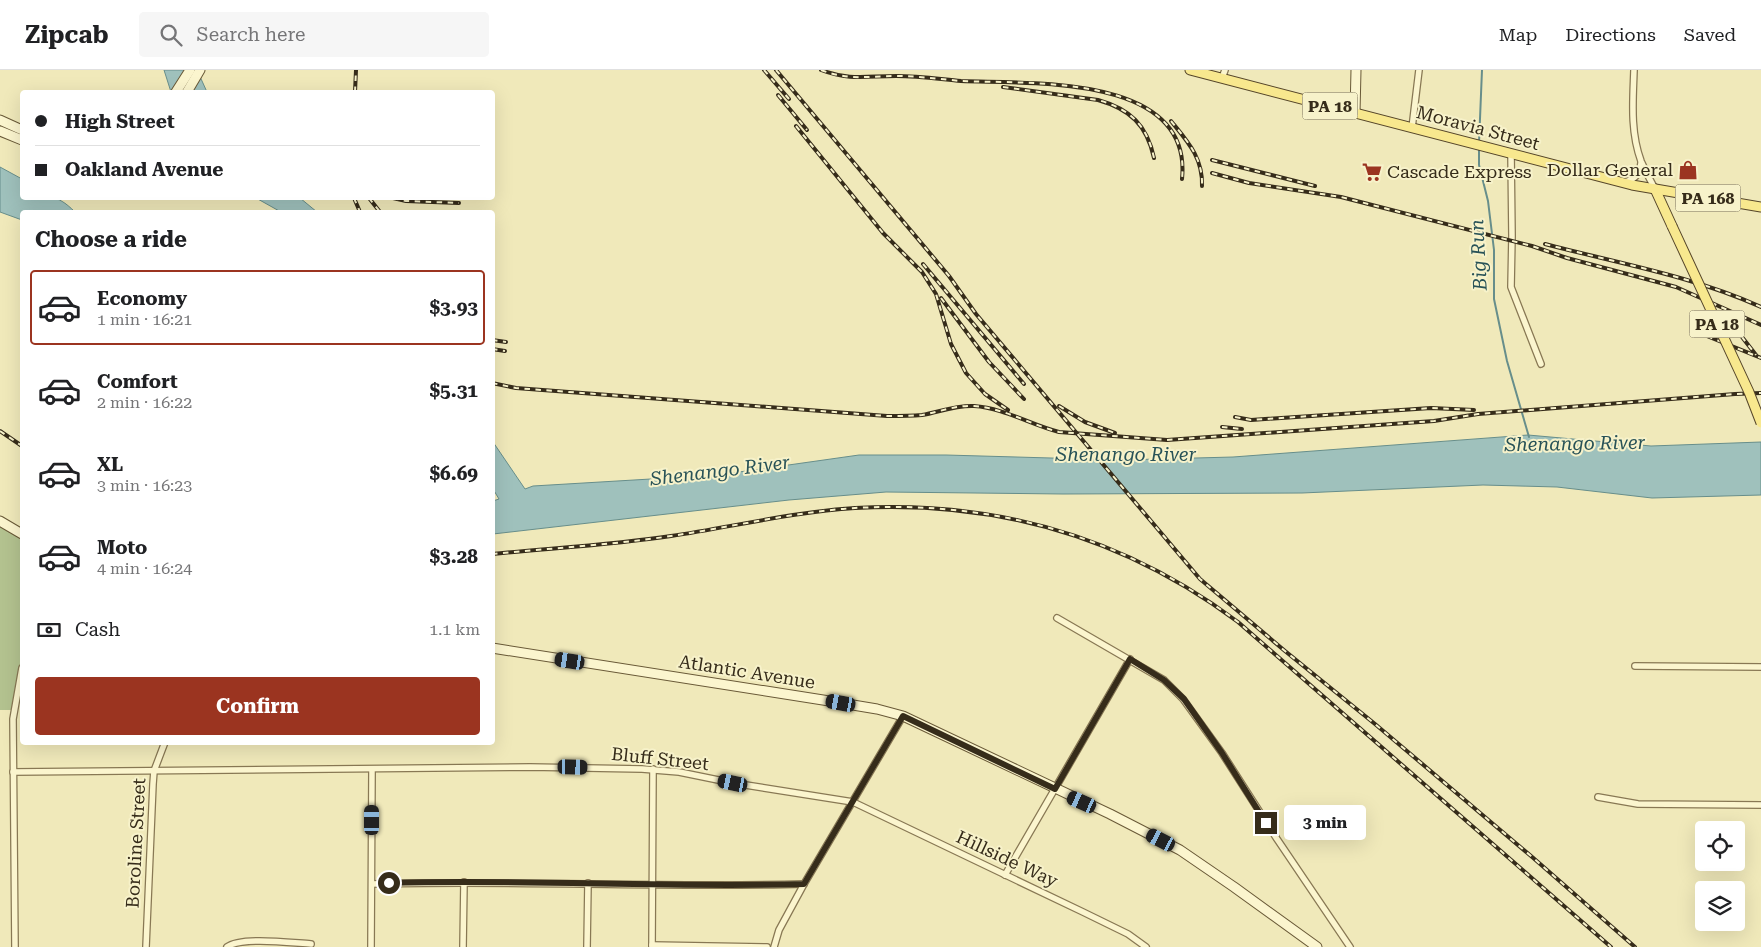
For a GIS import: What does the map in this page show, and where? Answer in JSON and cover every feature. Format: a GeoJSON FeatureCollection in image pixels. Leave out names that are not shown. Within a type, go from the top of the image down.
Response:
{"type":"FeatureCollection","features":[{"type":"Feature","properties":{"kind":"main road","name":"Moravia Street"},"geometry":{"type":"LineString","coordinates":[[1190,70],[1224,74],[1355,113],[1622,182],[1761,206]]}},
{"type":"Feature","properties":{"kind":"main road","name":"PA 18"},"geometry":{"type":"LineString","coordinates":[[1655,189],[1749,392],[1761,422]]}},
{"type":"Feature","properties":{"kind":"street"},"geometry":{"type":"LineString","coordinates":[[1355,113],[1356,70]]}},
{"type":"Feature","properties":{"kind":"street"},"geometry":{"type":"LineString","coordinates":[[1412,128],[1419,70]]}},
{"type":"Feature","properties":{"kind":"street"},"geometry":{"type":"LineString","coordinates":[[1634,70],[1634,131],[1641,160],[1655,189]]}},
{"type":"Feature","properties":{"kind":"street"},"geometry":{"type":"LineString","coordinates":[[178,90],[196,71]]}},
{"type":"Feature","properties":{"kind":"street"},"geometry":{"type":"LineString","coordinates":[[188,90],[196,71]]}},
{"type":"Feature","properties":{"kind":"street"},"geometry":{"type":"LineString","coordinates":[[0,120],[20,129]]}},
{"type":"Feature","properties":{"kind":"street"},"geometry":{"type":"LineString","coordinates":[[0,131],[20,139]]}},
{"type":"Feature","properties":{"kind":"street"},"geometry":{"type":"LineString","coordinates":[[1511,153],[1511,287],[1541,364]]}},
{"type":"Feature","properties":{"kind":"street"},"geometry":{"type":"LineString","coordinates":[[1622,182],[1629,181],[1636,176],[1641,160]]}},
{"type":"Feature","properties":{"kind":"street"},"geometry":{"type":"LineString","coordinates":[[0,520],[20,533]]}},
{"type":"Feature","properties":{"kind":"street"},"geometry":{"type":"LineString","coordinates":[[1057,618],[1164,680],[1184,699],[1222,753],[1276,840],[1350,947]]}},
{"type":"Feature","properties":{"kind":"street","name":"Atlantic Avenue"},"geometry":{"type":"LineString","coordinates":[[495,648],[823,700],[877,709],[903,716],[1110,814],[1180,850],[1317,947]]}},
{"type":"Feature","properties":{"kind":"street"},"geometry":{"type":"LineString","coordinates":[[1005,875],[1130,659]]}},
{"type":"Feature","properties":{"kind":"street"},"geometry":{"type":"LineString","coordinates":[[1635,666],[1761,667]]}},
{"type":"Feature","properties":{"kind":"street"},"geometry":{"type":"LineString","coordinates":[[15,947],[13,719],[20,679]]}},
{"type":"Feature","properties":{"kind":"street"},"geometry":{"type":"LineString","coordinates":[[774,947],[780,930],[804,884],[903,716]]}},
{"type":"Feature","properties":{"kind":"street","name":"Boroline Street"},"geometry":{"type":"LineString","coordinates":[[146,947],[154,771],[164,745]]}},
{"type":"Feature","properties":{"kind":"street","name":"Bluff Street"},"geometry":{"type":"LineString","coordinates":[[13,772],[530,767],[653,769],[853,802]]}},
{"type":"Feature","properties":{"kind":"street"},"geometry":{"type":"LineString","coordinates":[[653,769],[652,946],[767,947]]}},
{"type":"Feature","properties":{"kind":"street"},"geometry":{"type":"LineString","coordinates":[[371,947],[372,770]]}},
{"type":"Feature","properties":{"kind":"street"},"geometry":{"type":"LineString","coordinates":[[1598,796],[1638,804],[1761,805]]}},
{"type":"Feature","properties":{"kind":"street","name":"Hillside Way"},"geometry":{"type":"LineString","coordinates":[[853,802],[1120,930],[1146,947]]}},
{"type":"Feature","properties":{"kind":"street"},"geometry":{"type":"LineString","coordinates":[[372,884],[464,882],[804,884]]}},
{"type":"Feature","properties":{"kind":"street"},"geometry":{"type":"LineString","coordinates":[[463,947],[464,882]]}},
{"type":"Feature","properties":{"kind":"street"},"geometry":{"type":"LineString","coordinates":[[587,947],[588,883]]}},
{"type":"Feature","properties":{"kind":"street"},"geometry":{"type":"LineString","coordinates":[[227,947],[232,944],[260,941],[312,944]]}},
{"type":"Feature","properties":{"kind":"green space"},"geometry":{"type":"Polygon","coordinates":[[[0,520],[20,533],[20,678],[14,710],[0,710],[0,520]]]}},
{"type":"Feature","properties":{"kind":"water"},"geometry":{"type":"Polygon","coordinates":[[[164,70],[197,70],[206,90],[170,90],[164,70]]]}},
{"type":"Feature","properties":{"kind":"water"},"geometry":{"type":"Polygon","coordinates":[[[0,167],[20,178],[20,200],[60,200],[73,210],[20,210],[20,219],[0,212],[0,167]]]}},
{"type":"Feature","properties":{"kind":"water"},"geometry":{"type":"Polygon","coordinates":[[[260,200],[302,200],[315,210],[277,210],[260,200]]]}},
{"type":"Feature","properties":{"kind":"water","name":"Shenango River"},"geometry":{"type":"Polygon","coordinates":[[[1528,435],[1651,446],[1761,442],[1761,495],[1652,498],[1557,487],[1483,485],[1302,493],[1063,494],[886,492],[789,500],[495,534],[495,500],[499,499],[495,492],[495,445],[525,489],[533,486],[718,475],[859,455],[946,455],[1121,460],[1233,457],[1528,435]]]}},
{"type":"Feature","properties":{"kind":"waterway","name":"Big Run"},"geometry":{"type":"LineString","coordinates":[[1479,143],[1482,70]]}},
{"type":"Feature","properties":{"kind":"waterway","name":"Big Run"},"geometry":{"type":"LineString","coordinates":[[1479,148],[1479,165],[1488,201],[1494,250],[1494,299],[1507,361],[1529,437]]}},
{"type":"Feature","properties":{"kind":"railway"},"geometry":{"type":"LineString","coordinates":[[355,90],[356,70]]}},
{"type":"Feature","properties":{"kind":"railway"},"geometry":{"type":"LineString","coordinates":[[764,70],[789,99]]}},
{"type":"Feature","properties":{"kind":"railway"},"geometry":{"type":"LineString","coordinates":[[776,70],[949,276],[976,314],[1200,579],[1375,724],[1635,947]]}},
{"type":"Feature","properties":{"kind":"railway"},"geometry":{"type":"LineString","coordinates":[[821,70],[850,77],[904,76],[961,81],[1063,85],[1101,91],[1135,102],[1162,119],[1178,144],[1182,179]]}},
{"type":"Feature","properties":{"kind":"railway"},"geometry":{"type":"LineString","coordinates":[[1003,87],[1098,100],[1119,108],[1142,128],[1147,136],[1154,158]]}},
{"type":"Feature","properties":{"kind":"railway"},"geometry":{"type":"LineString","coordinates":[[778,95],[807,130]]}},
{"type":"Feature","properties":{"kind":"railway"},"geometry":{"type":"LineString","coordinates":[[1171,121],[1189,143],[1197,159],[1202,176],[1202,186]]}},
{"type":"Feature","properties":{"kind":"railway"},"geometry":{"type":"LineString","coordinates":[[796,126],[883,233],[922,272],[936,294],[951,344],[966,373],[985,394],[1008,410]]}},
{"type":"Feature","properties":{"kind":"railway"},"geometry":{"type":"LineString","coordinates":[[1212,160],[1315,186]]}},
{"type":"Feature","properties":{"kind":"railway"},"geometry":{"type":"LineString","coordinates":[[1212,173],[1249,183],[1341,197],[1532,246],[1567,258],[1676,287],[1761,325]]}},
{"type":"Feature","properties":{"kind":"railway"},"geometry":{"type":"LineString","coordinates":[[355,200],[359,210]]}},
{"type":"Feature","properties":{"kind":"railway"},"geometry":{"type":"LineString","coordinates":[[371,200],[378,210]]}},
{"type":"Feature","properties":{"kind":"railway"},"geometry":{"type":"LineString","coordinates":[[402,200],[459,203]]}},
{"type":"Feature","properties":{"kind":"railway"},"geometry":{"type":"LineString","coordinates":[[1545,244],[1682,278],[1761,307]]}},
{"type":"Feature","properties":{"kind":"railway"},"geometry":{"type":"LineString","coordinates":[[923,264],[1024,384]]}},
{"type":"Feature","properties":{"kind":"railway"},"geometry":{"type":"LineString","coordinates":[[941,298],[989,362],[1024,399]]}},
{"type":"Feature","properties":{"kind":"railway"},"geometry":{"type":"LineString","coordinates":[[1735,328],[1756,355]]}},
{"type":"Feature","properties":{"kind":"railway"},"geometry":{"type":"LineString","coordinates":[[1697,332],[1761,358]]}},
{"type":"Feature","properties":{"kind":"railway"},"geometry":{"type":"LineString","coordinates":[[495,340],[506,342]]}},
{"type":"Feature","properties":{"kind":"railway"},"geometry":{"type":"LineString","coordinates":[[495,349],[505,351]]}},
{"type":"Feature","properties":{"kind":"railway"},"geometry":{"type":"LineString","coordinates":[[495,384],[516,388],[887,416],[922,415],[974,406],[1007,413],[1059,432],[1167,440],[1434,421],[1478,414],[1761,393]]}},
{"type":"Feature","properties":{"kind":"railway"},"geometry":{"type":"LineString","coordinates":[[1059,406],[1085,422],[1115,433]]}},
{"type":"Feature","properties":{"kind":"railway"},"geometry":{"type":"LineString","coordinates":[[1235,417],[1251,420],[1431,408],[1474,410]]}},
{"type":"Feature","properties":{"kind":"railway"},"geometry":{"type":"LineString","coordinates":[[1222,427],[1242,429]]}},
{"type":"Feature","properties":{"kind":"railway"},"geometry":{"type":"LineString","coordinates":[[0,431],[20,445]]}},
{"type":"Feature","properties":{"kind":"railway"},"geometry":{"type":"LineString","coordinates":[[495,554],[649,539],[832,510],[908,507],[959,510],[1009,518],[1057,530],[1104,546],[1150,567],[1195,592],[1238,622],[1611,947]]}},
{"type":"Feature","properties":{"kind":"place","name":"Dollar General"},"geometry":{"type":"Point","coordinates":[1688,170]}},
{"type":"Feature","properties":{"kind":"place","name":"Cascade Express"},"geometry":{"type":"Point","coordinates":[1372,172]}},
{"type":"Feature","properties":{"kind":"route"},"geometry":{"type":"LineString","coordinates":[[389,883],[804,884],[903,716],[1055,789],[1130,659],[1164,680],[1184,699],[1222,753],[1266,823]]}}]}
